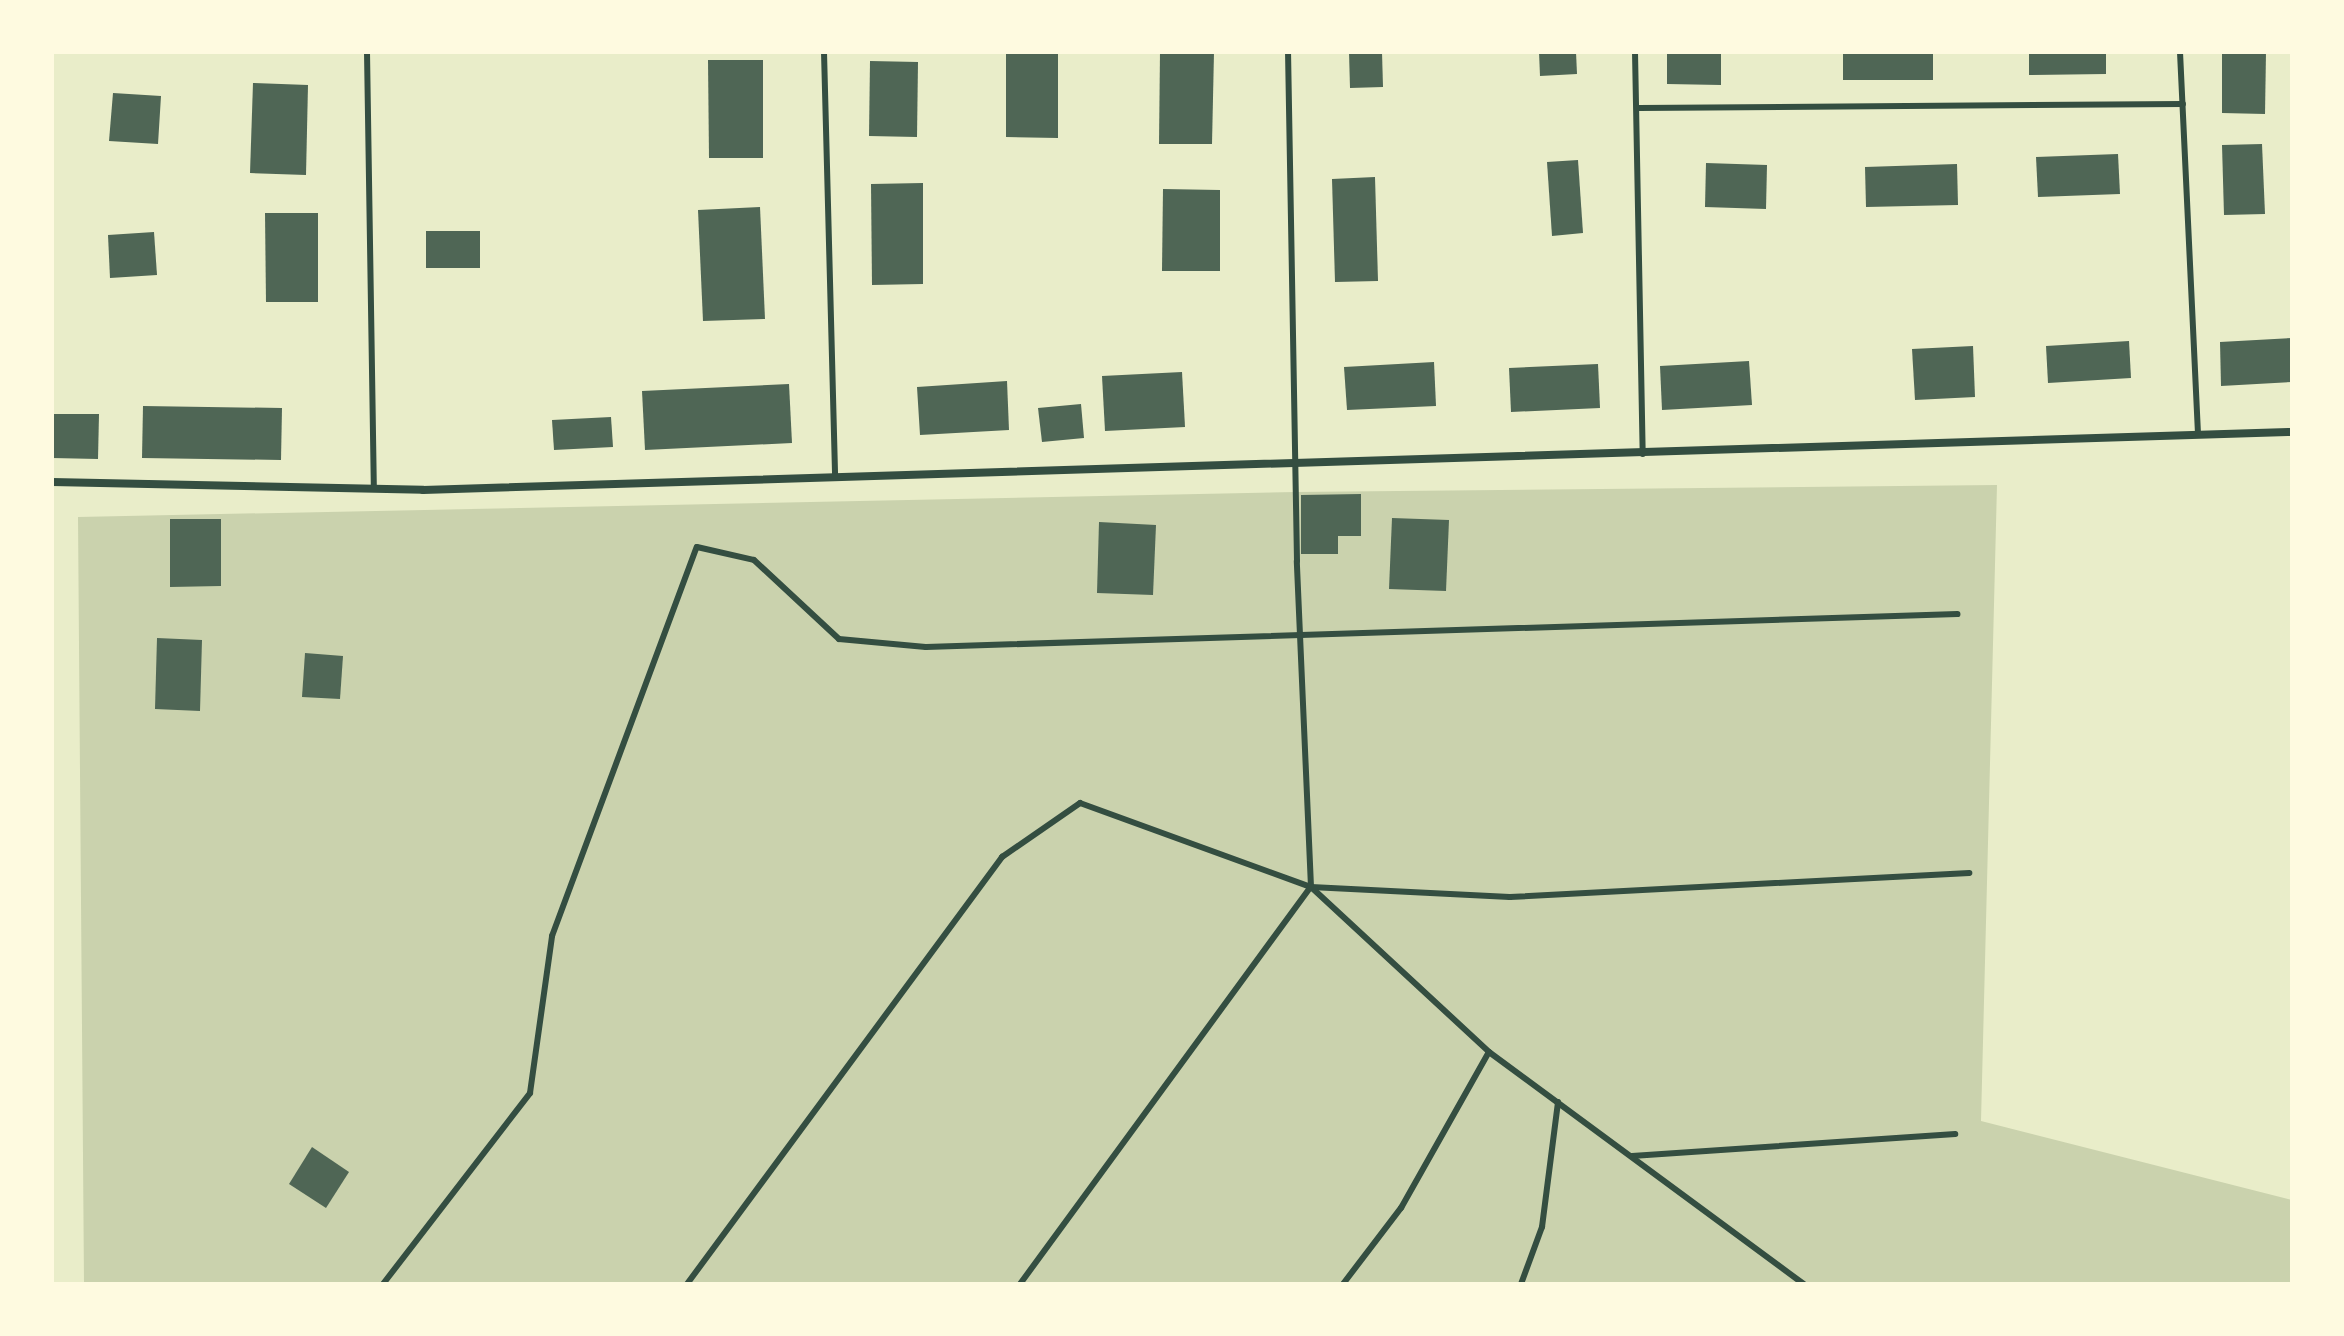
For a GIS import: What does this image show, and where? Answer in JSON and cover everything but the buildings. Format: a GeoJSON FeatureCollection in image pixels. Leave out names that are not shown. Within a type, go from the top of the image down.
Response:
{"type":"FeatureCollection","features":[{"type":"Feature","properties":{"kind":"street"},"geometry":{"type":"LineString","coordinates":[[52,482],[374,489],[1299,465],[2292,432]]}},
{"type":"Feature","properties":{"kind":"lane"},"geometry":{"type":"LineString","coordinates":[[367,52],[374,489]]}},
{"type":"Feature","properties":{"kind":"lane"},"geometry":{"type":"LineString","coordinates":[[824,52],[835,478]]}},
{"type":"Feature","properties":{"kind":"lane"},"geometry":{"type":"LineString","coordinates":[[1020,1284],[1311,887],[1301,634],[1288,52]]}},
{"type":"Feature","properties":{"kind":"lane"},"geometry":{"type":"LineString","coordinates":[[1635,52],[1639,108],[1643,454]]}},
{"type":"Feature","properties":{"kind":"lane"},"geometry":{"type":"LineString","coordinates":[[2180,52],[2198,435]]}},
{"type":"Feature","properties":{"kind":"lane"},"geometry":{"type":"LineString","coordinates":[[1639,108],[2183,104]]}},
{"type":"Feature","properties":{"kind":"lane"},"geometry":{"type":"LineString","coordinates":[[383,1284],[530,1093],[552,936],[697,547],[754,560],[839,639],[926,647],[1957,614]]}},
{"type":"Feature","properties":{"kind":"lane"},"geometry":{"type":"LineString","coordinates":[[687,1284],[1002,857],[1080,803],[1311,887],[1510,897],[1969,873]]}},
{"type":"Feature","properties":{"kind":"lane"},"geometry":{"type":"LineString","coordinates":[[1311,887],[1489,1052],[1804,1284]]}},
{"type":"Feature","properties":{"kind":"lane"},"geometry":{"type":"LineString","coordinates":[[1343,1284],[1401,1208],[1489,1052]]}},
{"type":"Feature","properties":{"kind":"lane"},"geometry":{"type":"LineString","coordinates":[[1521,1284],[1542,1227],[1558,1102]]}},
{"type":"Feature","properties":{"kind":"lane"},"geometry":{"type":"LineString","coordinates":[[1631,1156],[1955,1134]]}},
{"type":"Feature","properties":{"kind":"green space"},"geometry":{"type":"Polygon","coordinates":[[[1997,485],[1981,1121],[2292,1200],[2292,1284],[84,1284],[78,517],[1296,492],[1997,485]]]}}]}
